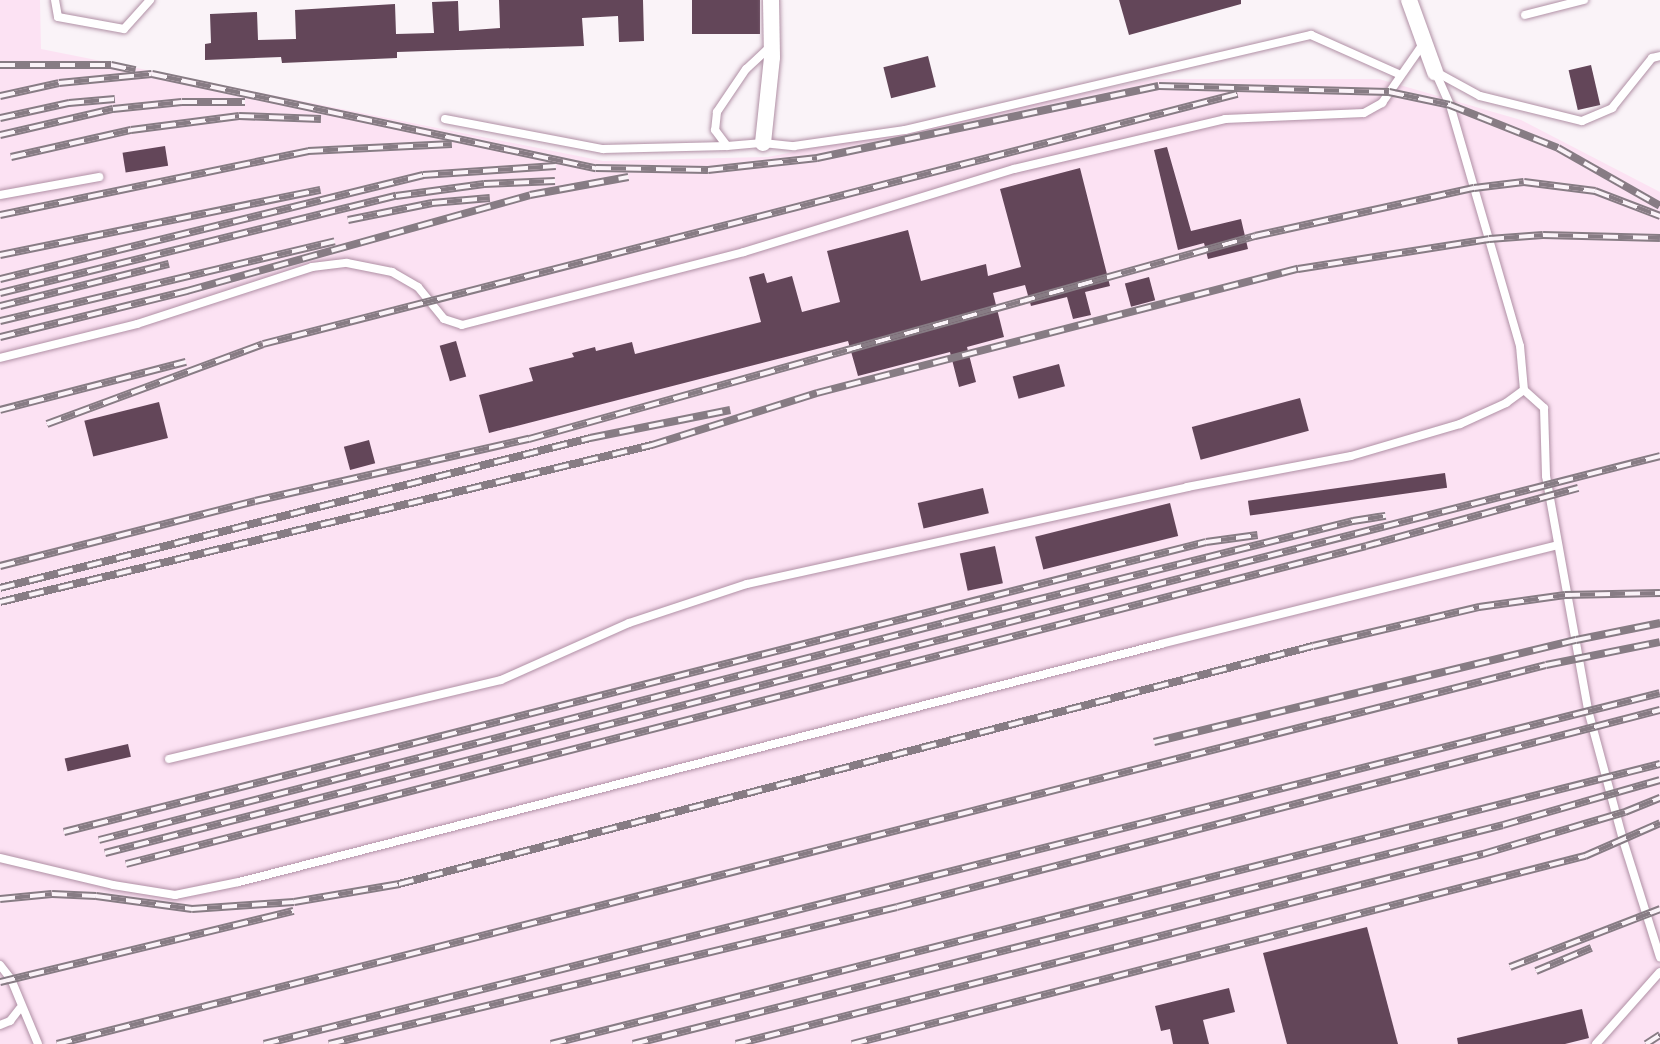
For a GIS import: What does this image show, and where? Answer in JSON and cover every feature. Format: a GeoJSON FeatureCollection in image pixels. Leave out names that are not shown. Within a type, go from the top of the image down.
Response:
{"type":"FeatureCollection","features":[{"type":"Feature","properties":{"kind":"street"},"geometry":{"type":"LineString","coordinates":[[763,143],[772,45],[771,0]]}},
{"type":"Feature","properties":{"kind":"street"},"geometry":{"type":"LineString","coordinates":[[1409,0],[1435,72]]}},
{"type":"Feature","properties":{"kind":"lane"},"geometry":{"type":"LineString","coordinates":[[55,0],[58,17],[124,29],[150,0]]}},
{"type":"Feature","properties":{"kind":"lane"},"geometry":{"type":"LineString","coordinates":[[1525,15],[1584,0]]}},
{"type":"Feature","properties":{"kind":"lane"},"geometry":{"type":"LineString","coordinates":[[445,119],[603,149],[763,143],[794,146],[905,130],[1311,35],[1401,75]]}},
{"type":"Feature","properties":{"kind":"lane"},"geometry":{"type":"LineString","coordinates":[[0,358],[137,324],[312,267],[347,263],[392,272],[418,287],[444,319],[462,325],[744,252],[1014,169],[1210,123],[1364,113],[1382,103],[1424,42]]}},
{"type":"Feature","properties":{"kind":"lane"},"geometry":{"type":"LineString","coordinates":[[727,146],[715,130],[717,112],[746,69],[772,45]]}},
{"type":"Feature","properties":{"kind":"lane"},"geometry":{"type":"LineString","coordinates":[[1435,72],[1480,96],[1582,121],[1612,108],[1652,58],[1660,56]]}},
{"type":"Feature","properties":{"kind":"lane"},"geometry":{"type":"LineString","coordinates":[[1435,72],[1450,105],[1520,346],[1524,390],[1544,408],[1546,476],[1588,710],[1623,840],[1660,957]]}},
{"type":"Feature","properties":{"kind":"lane"},"geometry":{"type":"LineString","coordinates":[[0,195],[99,177]]}},
{"type":"Feature","properties":{"kind":"lane"},"geometry":{"type":"LineString","coordinates":[[169,759],[501,680],[629,623],[747,584],[1187,487],[1351,456],[1460,424],[1506,403],[1524,390]]}},
{"type":"Feature","properties":{"kind":"lane"},"geometry":{"type":"LineString","coordinates":[[0,858],[113,885],[175,895],[239,882],[1191,636],[1558,545]]}},
{"type":"Feature","properties":{"kind":"lane"},"geometry":{"type":"LineString","coordinates":[[0,965],[11,979],[20,1008],[38,1044]]}},
{"type":"Feature","properties":{"kind":"lane"},"geometry":{"type":"LineString","coordinates":[[1596,1044],[1660,972]]}},
{"type":"Feature","properties":{"kind":"lane"},"geometry":{"type":"LineString","coordinates":[[0,1025],[10,1021],[20,1008]]}},
{"type":"Feature","properties":{"kind":"shaded area"},"geometry":{"type":"Polygon","coordinates":[[[0,0],[40,0],[41,49],[603,161],[768,157],[1154,79],[1379,79],[1521,120],[1660,192],[1660,1044],[0,1044],[0,0]]]}},
{"type":"Feature","properties":{"kind":"building"},"geometry":{"type":"Polygon","coordinates":[[[499,0],[643,0],[644,41],[619,42],[618,16],[582,18],[584,46],[397,52],[397,58],[282,63],[281,57],[205,60],[205,44],[211,43],[210,14],[257,12],[258,40],[296,39],[295,10],[395,4],[396,34],[434,33],[432,2],[458,1],[459,31],[500,28],[499,0]]]}},
{"type":"Feature","properties":{"kind":"building"},"geometry":{"type":"Polygon","coordinates":[[[692,0],[760,0],[760,34],[692,34],[692,0]]]}},
{"type":"Feature","properties":{"kind":"building"},"geometry":{"type":"Polygon","coordinates":[[[1119,0],[1241,0],[1241,4],[1129,35],[1119,0]]]}},
{"type":"Feature","properties":{"kind":"building"},"geometry":{"type":"Polygon","coordinates":[[[928,56],[936,87],[891,98],[883,67],[928,56]]]}},
{"type":"Feature","properties":{"kind":"building"},"geometry":{"type":"Polygon","coordinates":[[[1591,65],[1600,105],[1578,110],[1569,70],[1591,65]]]}},
{"type":"Feature","properties":{"kind":"building"},"geometry":{"type":"Polygon","coordinates":[[[165,146],[168,166],[126,172],[123,153],[165,146]]]}},
{"type":"Feature","properties":{"kind":"building"},"geometry":{"type":"Polygon","coordinates":[[[1167,147],[1191,231],[1241,219],[1248,249],[1208,259],[1204,243],[1178,250],[1154,150],[1167,147]]]}},
{"type":"Feature","properties":{"kind":"building"},"geometry":{"type":"Polygon","coordinates":[[[1080,168],[1110,286],[1085,292],[1091,315],[1073,319],[1067,297],[1031,306],[1025,285],[993,293],[1004,337],[967,347],[976,382],[959,387],[950,352],[858,376],[848,341],[489,433],[479,395],[533,381],[529,368],[574,357],[572,353],[595,347],[596,351],[632,342],[635,354],[761,322],[749,277],[764,273],[767,283],[792,276],[802,312],[840,302],[827,251],[908,230],[921,281],[986,264],[988,276],[1021,267],[1000,189],[1080,168]]]}},
{"type":"Feature","properties":{"kind":"building"},"geometry":{"type":"Polygon","coordinates":[[[1149,277],[1155,300],[1131,307],[1125,283],[1149,277]]]}},
{"type":"Feature","properties":{"kind":"building"},"geometry":{"type":"Polygon","coordinates":[[[456,341],[466,377],[450,381],[440,346],[456,341]]]}},
{"type":"Feature","properties":{"kind":"building"},"geometry":{"type":"Polygon","coordinates":[[[1059,364],[1065,386],[1019,399],[1013,376],[1059,364]]]}},
{"type":"Feature","properties":{"kind":"building"},"geometry":{"type":"Polygon","coordinates":[[[1300,398],[1309,431],[1201,460],[1192,427],[1300,398]]]}},
{"type":"Feature","properties":{"kind":"building"},"geometry":{"type":"Polygon","coordinates":[[[159,402],[168,438],[93,457],[84,421],[159,402]]]}},
{"type":"Feature","properties":{"kind":"building"},"geometry":{"type":"Polygon","coordinates":[[[369,440],[375,463],[350,470],[344,447],[369,440]]]}},
{"type":"Feature","properties":{"kind":"building"},"geometry":{"type":"Polygon","coordinates":[[[1445,473],[1447,488],[1250,516],[1248,501],[1445,473]]]}},
{"type":"Feature","properties":{"kind":"building"},"geometry":{"type":"Polygon","coordinates":[[[983,488],[989,513],[924,528],[918,503],[983,488]]]}},
{"type":"Feature","properties":{"kind":"building"},"geometry":{"type":"Polygon","coordinates":[[[1170,503],[1178,536],[1043,570],[1035,537],[1170,503]]]}},
{"type":"Feature","properties":{"kind":"building"},"geometry":{"type":"Polygon","coordinates":[[[995,546],[1003,583],[968,591],[960,553],[995,546]]]}},
{"type":"Feature","properties":{"kind":"building"},"geometry":{"type":"Polygon","coordinates":[[[128,744],[131,757],[68,771],[65,759],[128,744]]]}},
{"type":"Feature","properties":{"kind":"building"},"geometry":{"type":"Polygon","coordinates":[[[1367,927],[1398,1044],[1287,1044],[1263,953],[1367,927]]]}},
{"type":"Feature","properties":{"kind":"building"},"geometry":{"type":"Polygon","coordinates":[[[1229,988],[1235,1012],[1203,1020],[1209,1044],[1173,1044],[1170,1029],[1161,1031],[1155,1006],[1229,988]]]}},
{"type":"Feature","properties":{"kind":"building"},"geometry":{"type":"Polygon","coordinates":[[[1582,1009],[1589,1038],[1565,1044],[1458,1044],[1457,1038],[1582,1009]]]}},
{"type":"Feature","properties":{"kind":"railway"},"geometry":{"type":"LineString","coordinates":[[0,65],[111,65],[135,70]]}},
{"type":"Feature","properties":{"kind":"railway"},"geometry":{"type":"LineString","coordinates":[[0,96],[59,83],[152,74],[596,168],[708,170],[817,158],[1159,86],[1389,92],[1450,105],[1558,148],[1660,206]]}},
{"type":"Feature","properties":{"kind":"railway"},"geometry":{"type":"LineString","coordinates":[[47,424],[263,344],[1237,94]]}},
{"type":"Feature","properties":{"kind":"railway"},"geometry":{"type":"LineString","coordinates":[[0,118],[69,103],[115,99]]}},
{"type":"Feature","properties":{"kind":"railway"},"geometry":{"type":"LineString","coordinates":[[0,135],[113,109],[182,102],[245,102]]}},
{"type":"Feature","properties":{"kind":"railway"},"geometry":{"type":"LineString","coordinates":[[11,157],[131,130],[239,116],[321,119]]}},
{"type":"Feature","properties":{"kind":"railway"},"geometry":{"type":"LineString","coordinates":[[0,215],[308,151],[452,144]]}},
{"type":"Feature","properties":{"kind":"railway"},"geometry":{"type":"LineString","coordinates":[[0,279],[423,175],[556,166]]}},
{"type":"Feature","properties":{"kind":"railway"},"geometry":{"type":"LineString","coordinates":[[0,337],[187,291],[530,195],[628,177]]}},
{"type":"Feature","properties":{"kind":"railway"},"geometry":{"type":"LineString","coordinates":[[0,293],[396,196],[484,184],[555,181]]}},
{"type":"Feature","properties":{"kind":"railway"},"geometry":{"type":"LineString","coordinates":[[0,566],[255,501],[529,439],[1255,236],[1474,188],[1524,182],[1595,191],[1660,216]]}},
{"type":"Feature","properties":{"kind":"railway"},"geometry":{"type":"LineString","coordinates":[[0,255],[320,190]]}},
{"type":"Feature","properties":{"kind":"railway"},"geometry":{"type":"LineString","coordinates":[[348,220],[432,203],[490,198]]}},
{"type":"Feature","properties":{"kind":"railway"},"geometry":{"type":"LineString","coordinates":[[0,602],[652,445],[817,393],[1298,269],[1489,239],[1543,235],[1660,238]]}},
{"type":"Feature","properties":{"kind":"railway"},"geometry":{"type":"LineString","coordinates":[[0,321],[335,241]]}},
{"type":"Feature","properties":{"kind":"railway"},"geometry":{"type":"LineString","coordinates":[[0,306],[169,264]]}},
{"type":"Feature","properties":{"kind":"railway"},"geometry":{"type":"LineString","coordinates":[[0,410],[186,362]]}},
{"type":"Feature","properties":{"kind":"railway"},"geometry":{"type":"LineString","coordinates":[[0,588],[590,438],[730,410]]}},
{"type":"Feature","properties":{"kind":"railway"},"geometry":{"type":"LineString","coordinates":[[105,853],[1660,456]]}},
{"type":"Feature","properties":{"kind":"railway"},"geometry":{"type":"LineString","coordinates":[[126,864],[1366,546],[1578,488]]}},
{"type":"Feature","properties":{"kind":"railway"},"geometry":{"type":"LineString","coordinates":[[99,840],[944,623],[1353,521],[1386,516]]}},
{"type":"Feature","properties":{"kind":"railway"},"geometry":{"type":"LineString","coordinates":[[64,832],[1206,542],[1258,535]]}},
{"type":"Feature","properties":{"kind":"railway"},"geometry":{"type":"LineString","coordinates":[[0,899],[52,894],[96,896],[192,909],[294,902],[399,884],[1313,646],[1479,607],[1565,595],[1660,593]]}},
{"type":"Feature","properties":{"kind":"railway"},"geometry":{"type":"LineString","coordinates":[[1154,742],[1576,640],[1660,623]]}},
{"type":"Feature","properties":{"kind":"railway"},"geometry":{"type":"LineString","coordinates":[[57,1044],[1546,665],[1660,642]]}},
{"type":"Feature","properties":{"kind":"railway"},"geometry":{"type":"LineString","coordinates":[[264,1044],[1660,693]]}},
{"type":"Feature","properties":{"kind":"railway"},"geometry":{"type":"LineString","coordinates":[[329,1044],[897,907],[1660,710]]}},
{"type":"Feature","properties":{"kind":"railway"},"geometry":{"type":"LineString","coordinates":[[551,1044],[1660,764]]}},
{"type":"Feature","properties":{"kind":"railway"},"geometry":{"type":"LineString","coordinates":[[633,1044],[1503,825],[1660,780]]}},
{"type":"Feature","properties":{"kind":"railway"},"geometry":{"type":"LineString","coordinates":[[736,1044],[1483,854],[1625,812],[1660,798]]}},
{"type":"Feature","properties":{"kind":"railway"},"geometry":{"type":"LineString","coordinates":[[852,1044],[1585,856],[1660,823]]}},
{"type":"Feature","properties":{"kind":"railway"},"geometry":{"type":"LineString","coordinates":[[1510,967],[1660,909]]}},
{"type":"Feature","properties":{"kind":"railway"},"geometry":{"type":"LineString","coordinates":[[0,982],[294,911]]}},
{"type":"Feature","properties":{"kind":"railway"},"geometry":{"type":"LineString","coordinates":[[1536,971],[1591,948]]}},
{"type":"Feature","properties":{"kind":"railway"},"geometry":{"type":"LineString","coordinates":[[1646,1044],[1660,1035]]}}]}
